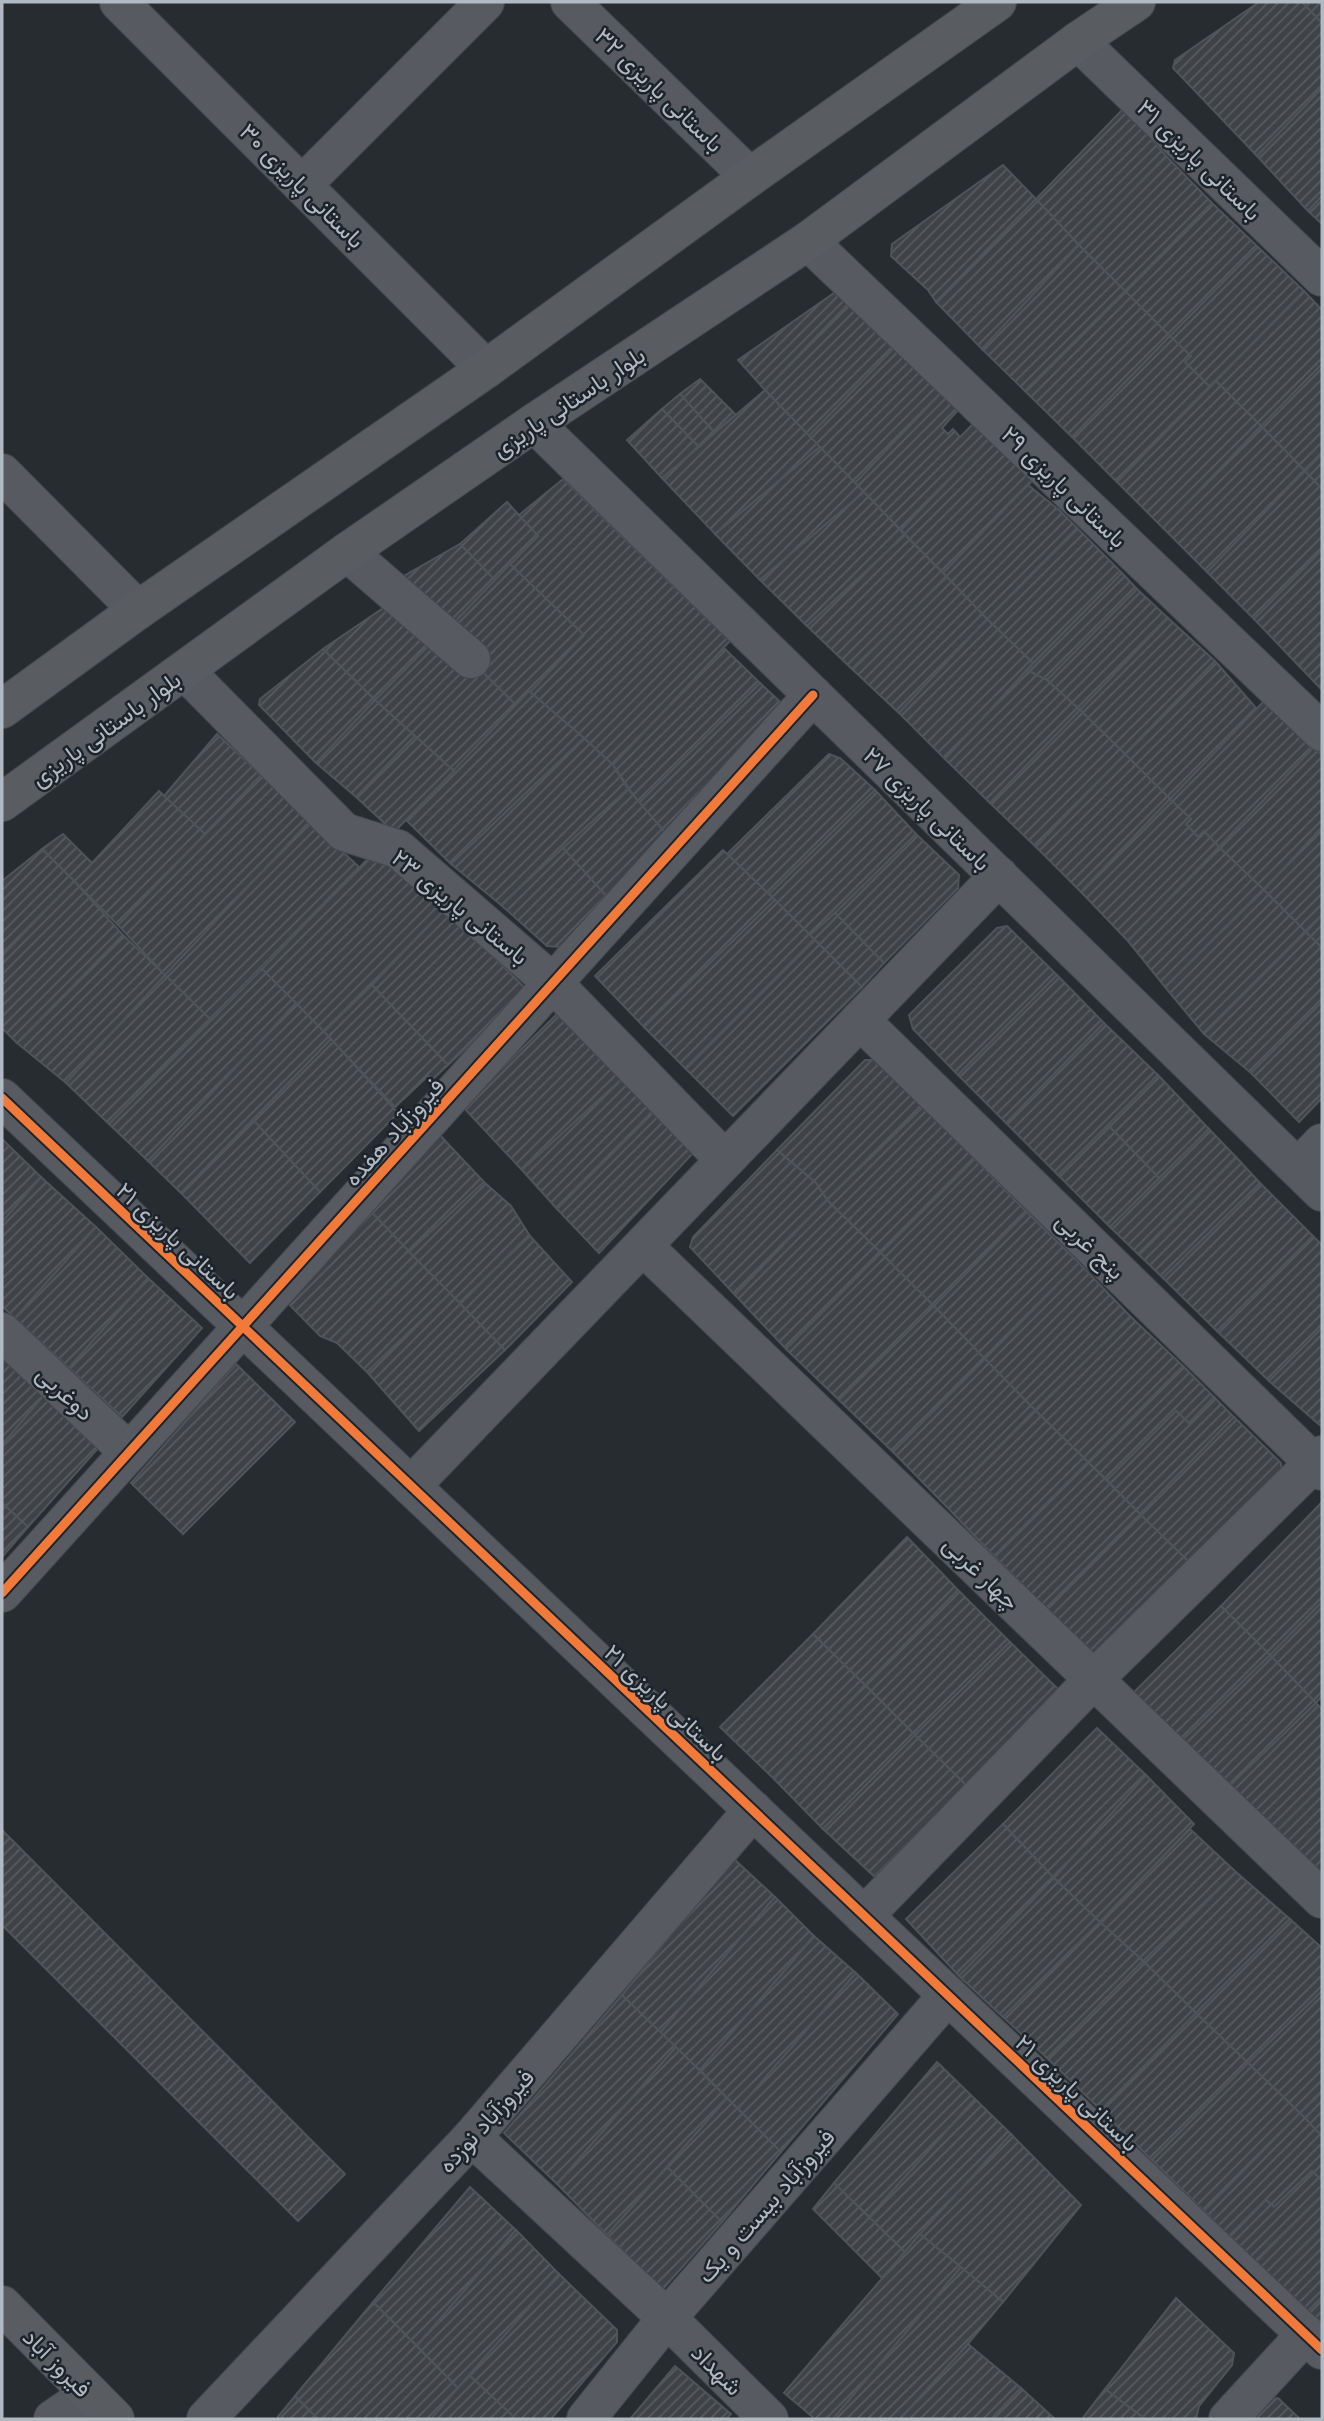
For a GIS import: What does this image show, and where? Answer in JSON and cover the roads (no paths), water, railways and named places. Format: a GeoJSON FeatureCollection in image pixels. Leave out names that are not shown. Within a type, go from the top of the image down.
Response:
{"type":"FeatureCollection","features":[{"type":"Feature","properties":{"kind":"main road"},"geometry":{"type":"LineString","coordinates":[[2,709],[138,610],[486,369],[997,2]]}},
{"type":"Feature","properties":{"kind":"main road","name":"بلوار باستانی پاریزی"},"geometry":{"type":"LineString","coordinates":[[2,802],[347,552],[808,240],[1078,41],[1136,2]]}},
{"type":"Feature","properties":{"kind":"main road","name":"فیروز آباد"},"geometry":{"type":"LineString","coordinates":[[2,2305],[103,2407]]}},
{"type":"Feature","properties":{"kind":"street","name":"باستانی پاریزی ۳۰"},"geometry":{"type":"LineString","coordinates":[[119,2],[486,369]]}},
{"type":"Feature","properties":{"kind":"street"},"geometry":{"type":"LineString","coordinates":[[302,185],[485,2]]}},
{"type":"Feature","properties":{"kind":"street","name":"باستانی پاریزی ۳۲"},"geometry":{"type":"LineString","coordinates":[[570,2],[750,177]]}},
{"type":"Feature","properties":{"kind":"street","name":"باستانی پاریزی ۳۱"},"geometry":{"type":"LineString","coordinates":[[1078,41],[1322,277]]}},
{"type":"Feature","properties":{"kind":"street","name":"باستانی پاریزی ۲۹"},"geometry":{"type":"LineString","coordinates":[[808,240],[1322,732]]}},
{"type":"Feature","properties":{"kind":"street","name":"باستانی پاریزی ۲۷"},"geometry":{"type":"LineString","coordinates":[[534,423],[999,876],[1314,1168]]}},
{"type":"Feature","properties":{"kind":"street"},"geometry":{"type":"LineString","coordinates":[[2,472],[138,610]]}},
{"type":"Feature","properties":{"kind":"street"},"geometry":{"type":"LineString","coordinates":[[347,552],[471,659]]}},
{"type":"Feature","properties":{"kind":"street","name":"باستانی پاریزی ۲۳"},"geometry":{"type":"LineString","coordinates":[[185,671],[344,832],[398,849],[553,983],[725,1160]]}},
{"type":"Feature","properties":{"kind":"street","name":"فیروزآباد هفده"},"geometry":{"type":"LineString","coordinates":[[2,1593],[813,695]]}},
{"type":"Feature","properties":{"kind":"street"},"geometry":{"type":"LineString","coordinates":[[411,1486],[999,876]]}},
{"type":"Feature","properties":{"kind":"street","name":"پنج غربی"},"geometry":{"type":"LineString","coordinates":[[860,1020],[1320,1463]]}},
{"type":"Feature","properties":{"kind":"street","name":"باستانی پاریزی ۲۱"},"geometry":{"type":"LineString","coordinates":[[2,1098],[1314,2342]]}},
{"type":"Feature","properties":{"kind":"street","name":"چهار غربی"},"geometry":{"type":"LineString","coordinates":[[643,1246],[1322,1899]]}},
{"type":"Feature","properties":{"kind":"street","name":"دوغربی"},"geometry":{"type":"LineString","coordinates":[[2,1332],[129,1452]]}},
{"type":"Feature","properties":{"kind":"street"},"geometry":{"type":"LineString","coordinates":[[864,1916],[1094,1679],[1320,1463]]}},
{"type":"Feature","properties":{"kind":"street","name":"فیروزآباد نوزده"},"geometry":{"type":"LineString","coordinates":[[206,2419],[472,2137],[753,1810]]}},
{"type":"Feature","properties":{"kind":"street","name":"فیروزآباد بیست و یک"},"geometry":{"type":"LineString","coordinates":[[586,2419],[667,2318],[948,1995]]}},
{"type":"Feature","properties":{"kind":"street","name":"شهداد"},"geometry":{"type":"LineString","coordinates":[[472,2137],[667,2318],[769,2419]]}},
{"type":"Feature","properties":{"kind":"street"},"geometry":{"type":"LineString","coordinates":[[1228,2419],[1314,2342]]}},
{"type":"Feature","properties":{"kind":"street"},"geometry":{"type":"LineString","coordinates":[[53,2419],[103,2407]]}}]}
